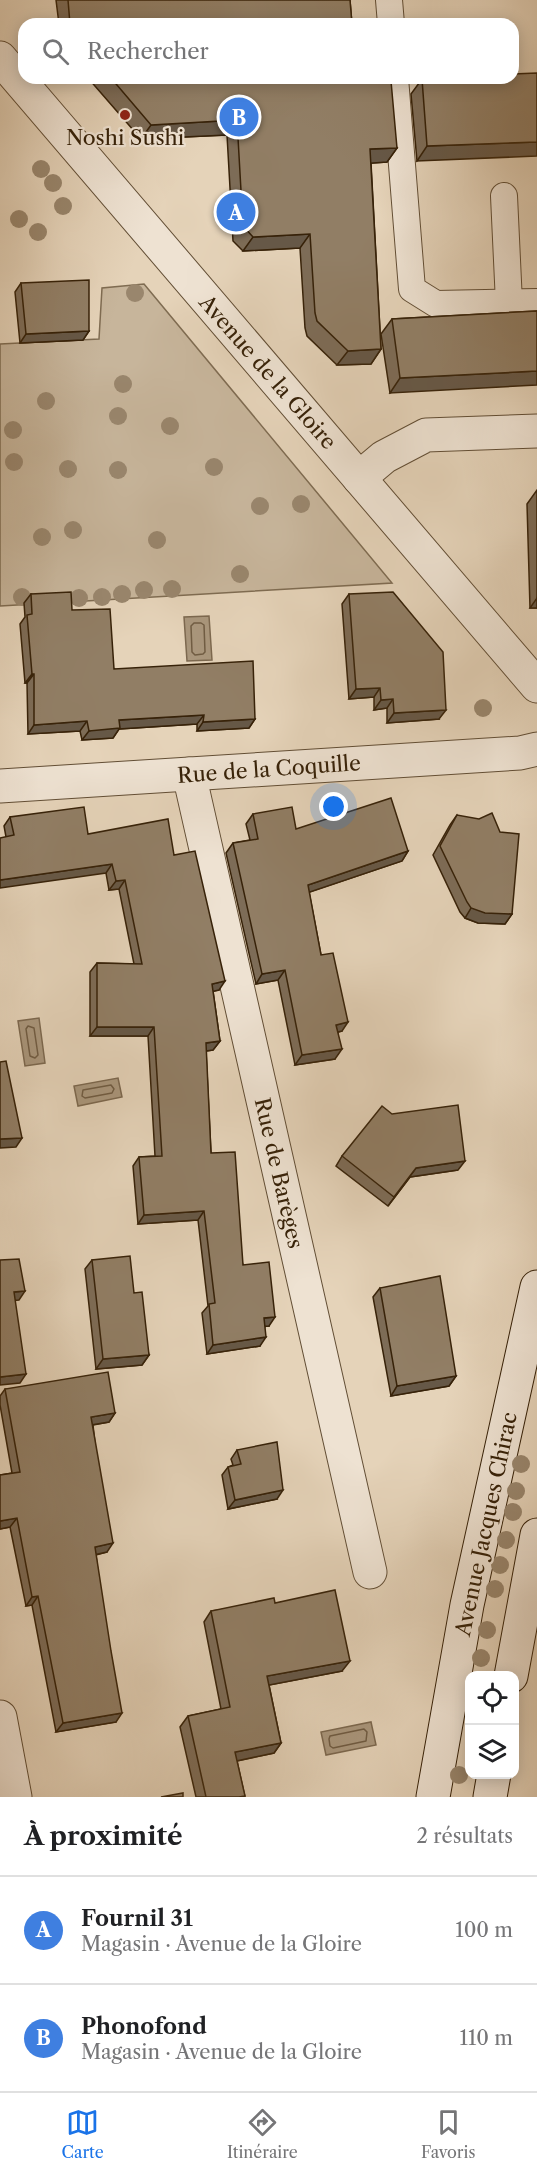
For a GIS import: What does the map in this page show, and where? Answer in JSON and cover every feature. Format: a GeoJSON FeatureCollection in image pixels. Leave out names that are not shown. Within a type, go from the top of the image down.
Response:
{"type":"FeatureCollection","features":[{"type":"Feature","properties":{"kind":"street","name":"Avenue de la Gloire"},"geometry":{"type":"LineString","coordinates":[[0,58],[18,79]]}},
{"type":"Feature","properties":{"kind":"street","name":"Avenue de la Gloire"},"geometry":{"type":"LineString","coordinates":[[22,84],[537,686]]}},
{"type":"Feature","properties":{"kind":"street"},"geometry":{"type":"LineString","coordinates":[[359,478],[384,457],[426,435],[537,431]]}},
{"type":"Feature","properties":{"kind":"street","name":"Rue de la Coquille"},"geometry":{"type":"LineString","coordinates":[[0,786],[520,753],[537,749]]}},
{"type":"Feature","properties":{"kind":"street","name":"Rue de Barèges"},"geometry":{"type":"LineString","coordinates":[[189,774],[370,1572]]}},
{"type":"Feature","properties":{"kind":"street","name":"Avenue Jacques Chirac"},"geometry":{"type":"LineString","coordinates":[[434,1797],[467,1605],[537,1287]]}},
{"type":"Feature","properties":{"kind":"street"},"geometry":{"type":"LineString","coordinates":[[512,1671],[537,1535]]}},
{"type":"Feature","properties":{"kind":"street"},"geometry":{"type":"LineString","coordinates":[[0,1717],[15,1797]]}},
{"type":"Feature","properties":{"kind":"street"},"geometry":{"type":"LineString","coordinates":[[490,1797],[493,1779]]}},
{"type":"Feature","properties":{"kind":"lane"},"geometry":{"type":"LineString","coordinates":[[389,0],[390,18]]}},
{"type":"Feature","properties":{"kind":"lane"},"geometry":{"type":"LineString","coordinates":[[395,84],[412,289],[436,304],[537,302]]}},
{"type":"Feature","properties":{"kind":"lane"},"geometry":{"type":"LineString","coordinates":[[504,196],[509,303]]}},
{"type":"Feature","properties":{"kind":"shaded area"},"geometry":{"type":"Polygon","coordinates":[[[144,284],[392,583],[0,606],[0,344],[99,339],[102,288],[144,284]]]}},
{"type":"Feature","properties":{"kind":"water"},"geometry":{"type":"Polygon","coordinates":[[[209,616],[212,660],[187,661],[184,617],[209,616]]]}},
{"type":"Feature","properties":{"kind":"water"},"geometry":{"type":"Polygon","coordinates":[[[39,1018],[45,1063],[25,1066],[18,1021],[39,1018]]]}},
{"type":"Feature","properties":{"kind":"water"},"geometry":{"type":"Polygon","coordinates":[[[118,1078],[122,1097],[78,1106],[74,1086],[118,1078]]]}},
{"type":"Feature","properties":{"kind":"water"},"geometry":{"type":"Polygon","coordinates":[[[371,1722],[376,1745],[326,1755],[321,1732],[371,1722]]]}},
{"type":"Feature","properties":{"kind":"building"},"geometry":{"type":"Polygon","coordinates":[[[68,0],[350,0],[352,18],[70,18],[68,0]]]}},
{"type":"Feature","properties":{"kind":"building"},"geometry":{"type":"Polygon","coordinates":[[[537,73],[537,142],[427,146],[422,84],[519,84],[519,74],[537,73]]]}},
{"type":"Feature","properties":{"kind":"building"},"geometry":{"type":"Polygon","coordinates":[[[116,84],[391,84],[397,148],[370,149],[381,349],[348,351],[317,321],[310,234],[253,237],[243,226],[237,120],[151,125],[116,84]]]}},
{"type":"Feature","properties":{"kind":"building"},"geometry":{"type":"Polygon","coordinates":[[[89,280],[89,331],[26,334],[21,283],[89,280]]]}},
{"type":"Feature","properties":{"kind":"building"},"geometry":{"type":"Polygon","coordinates":[[[537,311],[537,371],[400,378],[392,319],[537,311]]]}},
{"type":"Feature","properties":{"kind":"building"},"geometry":{"type":"Polygon","coordinates":[[[71,592],[72,610],[110,609],[114,669],[253,661],[255,719],[203,722],[204,715],[119,720],[120,728],[89,731],[87,721],[34,725],[34,674],[32,674],[27,615],[32,614],[31,594],[71,592]]]}},
{"type":"Feature","properties":{"kind":"building"},"geometry":{"type":"Polygon","coordinates":[[[393,592],[443,652],[446,710],[394,713],[393,699],[381,700],[380,688],[356,689],[349,594],[393,592]]]}},
{"type":"Feature","properties":{"kind":"building"},"geometry":{"type":"Polygon","coordinates":[[[391,798],[408,851],[308,885],[321,955],[333,953],[348,1022],[336,1025],[342,1049],[302,1055],[285,970],[262,974],[233,843],[258,839],[253,814],[292,807],[296,829],[391,798]]]}},
{"type":"Feature","properties":{"kind":"building"},"geometry":{"type":"Polygon","coordinates":[[[84,807],[88,834],[168,819],[174,855],[195,851],[225,981],[212,984],[220,1041],[206,1043],[211,1153],[235,1152],[243,1265],[269,1262],[275,1317],[264,1318],[266,1337],[213,1345],[209,1304],[215,1303],[204,1211],[144,1215],[139,1157],[162,1156],[154,1027],[97,1027],[97,963],[142,964],[125,880],[116,881],[112,864],[0,880],[0,838],[14,835],[10,817],[84,807]]]}},
{"type":"Feature","properties":{"kind":"building"},"geometry":{"type":"Polygon","coordinates":[[[492,813],[500,832],[519,834],[512,914],[485,913],[471,908],[440,846],[457,815],[479,819],[492,813]]]}},
{"type":"Feature","properties":{"kind":"building"},"geometry":{"type":"Polygon","coordinates":[[[6,1061],[22,1138],[0,1139],[0,1062],[6,1061]]]}},
{"type":"Feature","properties":{"kind":"building"},"geometry":{"type":"Polygon","coordinates":[[[458,1105],[465,1161],[416,1168],[394,1197],[342,1156],[382,1106],[392,1114],[458,1105]]]}},
{"type":"Feature","properties":{"kind":"building"},"geometry":{"type":"Polygon","coordinates":[[[130,1256],[134,1293],[142,1292],[149,1355],[103,1359],[92,1260],[130,1256]]]}},
{"type":"Feature","properties":{"kind":"building"},"geometry":{"type":"Polygon","coordinates":[[[19,1259],[25,1291],[14,1292],[26,1374],[0,1377],[0,1260],[19,1259]]]}},
{"type":"Feature","properties":{"kind":"building"},"geometry":{"type":"Polygon","coordinates":[[[440,1276],[456,1376],[397,1386],[380,1288],[440,1276]]]}},
{"type":"Feature","properties":{"kind":"building"},"geometry":{"type":"Polygon","coordinates":[[[108,1372],[115,1413],[91,1417],[113,1543],[95,1547],[122,1713],[63,1723],[38,1596],[32,1597],[17,1518],[0,1521],[0,1475],[20,1472],[5,1389],[108,1372]]]}},
{"type":"Feature","properties":{"kind":"building"},"geometry":{"type":"Polygon","coordinates":[[[277,1442],[283,1490],[235,1500],[228,1467],[241,1464],[237,1450],[277,1442]]]}},
{"type":"Feature","properties":{"kind":"building"},"geometry":{"type":"Polygon","coordinates":[[[335,1590],[350,1661],[267,1676],[281,1743],[235,1752],[245,1796],[206,1797],[188,1716],[230,1707],[211,1611],[274,1598],[275,1603],[335,1590]]]}},
{"type":"Feature","properties":{"kind":"building"},"geometry":{"type":"Polygon","coordinates":[[[183,1793],[183,1797],[161,1797],[183,1793]]]}},
{"type":"Feature","properties":{"kind":"place","name":"Noshi Sushi"},"geometry":{"type":"Point","coordinates":[125,115]}},
{"type":"Feature","properties":{"kind":"place","name":"Phonofond"},"geometry":{"type":"Point","coordinates":[239,117]}},
{"type":"Feature","properties":{"kind":"place","name":"Fournil 31"},"geometry":{"type":"Point","coordinates":[236,212]}}]}
